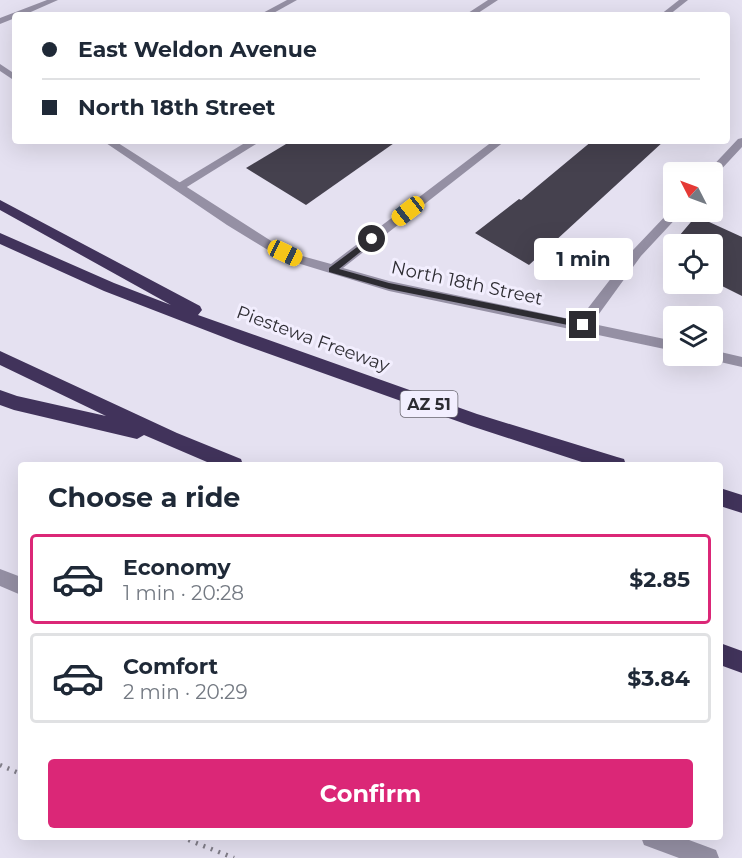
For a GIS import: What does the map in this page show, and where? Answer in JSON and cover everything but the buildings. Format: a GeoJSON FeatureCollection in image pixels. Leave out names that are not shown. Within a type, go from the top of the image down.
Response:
{"type":"FeatureCollection","features":[{"type":"Feature","properties":{"kind":"highway"},"geometry":{"type":"LineString","coordinates":[[0,204],[124,270],[242,338]]}},
{"type":"Feature","properties":{"kind":"highway","name":"Piestewa Freeway"},"geometry":{"type":"LineString","coordinates":[[0,238],[109,287],[242,338],[477,421],[607,462]]}},
{"type":"Feature","properties":{"kind":"highway"},"geometry":{"type":"LineString","coordinates":[[0,358],[171,439],[227,462]]}},
{"type":"Feature","properties":{"kind":"highway"},"geometry":{"type":"LineString","coordinates":[[0,397],[15,403],[171,439]]}},
{"type":"Feature","properties":{"kind":"highway"},"geometry":{"type":"LineString","coordinates":[[723,498],[742,504]]}},
{"type":"Feature","properties":{"kind":"highway"},"geometry":{"type":"LineString","coordinates":[[723,655],[742,662]]}},
{"type":"Feature","properties":{"kind":"street"},"geometry":{"type":"LineString","coordinates":[[23,12],[54,0]]}},
{"type":"Feature","properties":{"kind":"street"},"geometry":{"type":"LineString","coordinates":[[269,12],[293,0]]}},
{"type":"Feature","properties":{"kind":"street"},"geometry":{"type":"LineString","coordinates":[[474,12],[494,0]]}},
{"type":"Feature","properties":{"kind":"street"},"geometry":{"type":"LineString","coordinates":[[668,12],[684,0]]}},
{"type":"Feature","properties":{"kind":"street"},"geometry":{"type":"LineString","coordinates":[[722,162],[742,141]]}},
{"type":"Feature","properties":{"kind":"street","name":"North 18th Street"},"geometry":{"type":"LineString","coordinates":[[113,144],[272,247],[298,259],[389,286],[663,343]]}},
{"type":"Feature","properties":{"kind":"street"},"geometry":{"type":"LineString","coordinates":[[178,187],[251,144]]}},
{"type":"Feature","properties":{"kind":"street"},"geometry":{"type":"LineString","coordinates":[[332,270],[496,144]]}},
{"type":"Feature","properties":{"kind":"street"},"geometry":{"type":"LineString","coordinates":[[583,325],[637,253],[666,222]]}},
{"type":"Feature","properties":{"kind":"street"},"geometry":{"type":"LineString","coordinates":[[723,358],[742,362]]}},
{"type":"Feature","properties":{"kind":"street"},"geometry":{"type":"LineString","coordinates":[[0,577],[18,585]]}},
{"type":"Feature","properties":{"kind":"street"},"geometry":{"type":"LineString","coordinates":[[660,840],[708,858]]}},
{"type":"Feature","properties":{"kind":"path"},"geometry":{"type":"LineString","coordinates":[[0,765],[18,773]]}},
{"type":"Feature","properties":{"kind":"path"},"geometry":{"type":"LineString","coordinates":[[189,840],[234,858]]}},
{"type":"Feature","properties":{"kind":"route"},"geometry":{"type":"LineString","coordinates":[[372,239],[332,270],[389,286],[583,325]]}}]}
